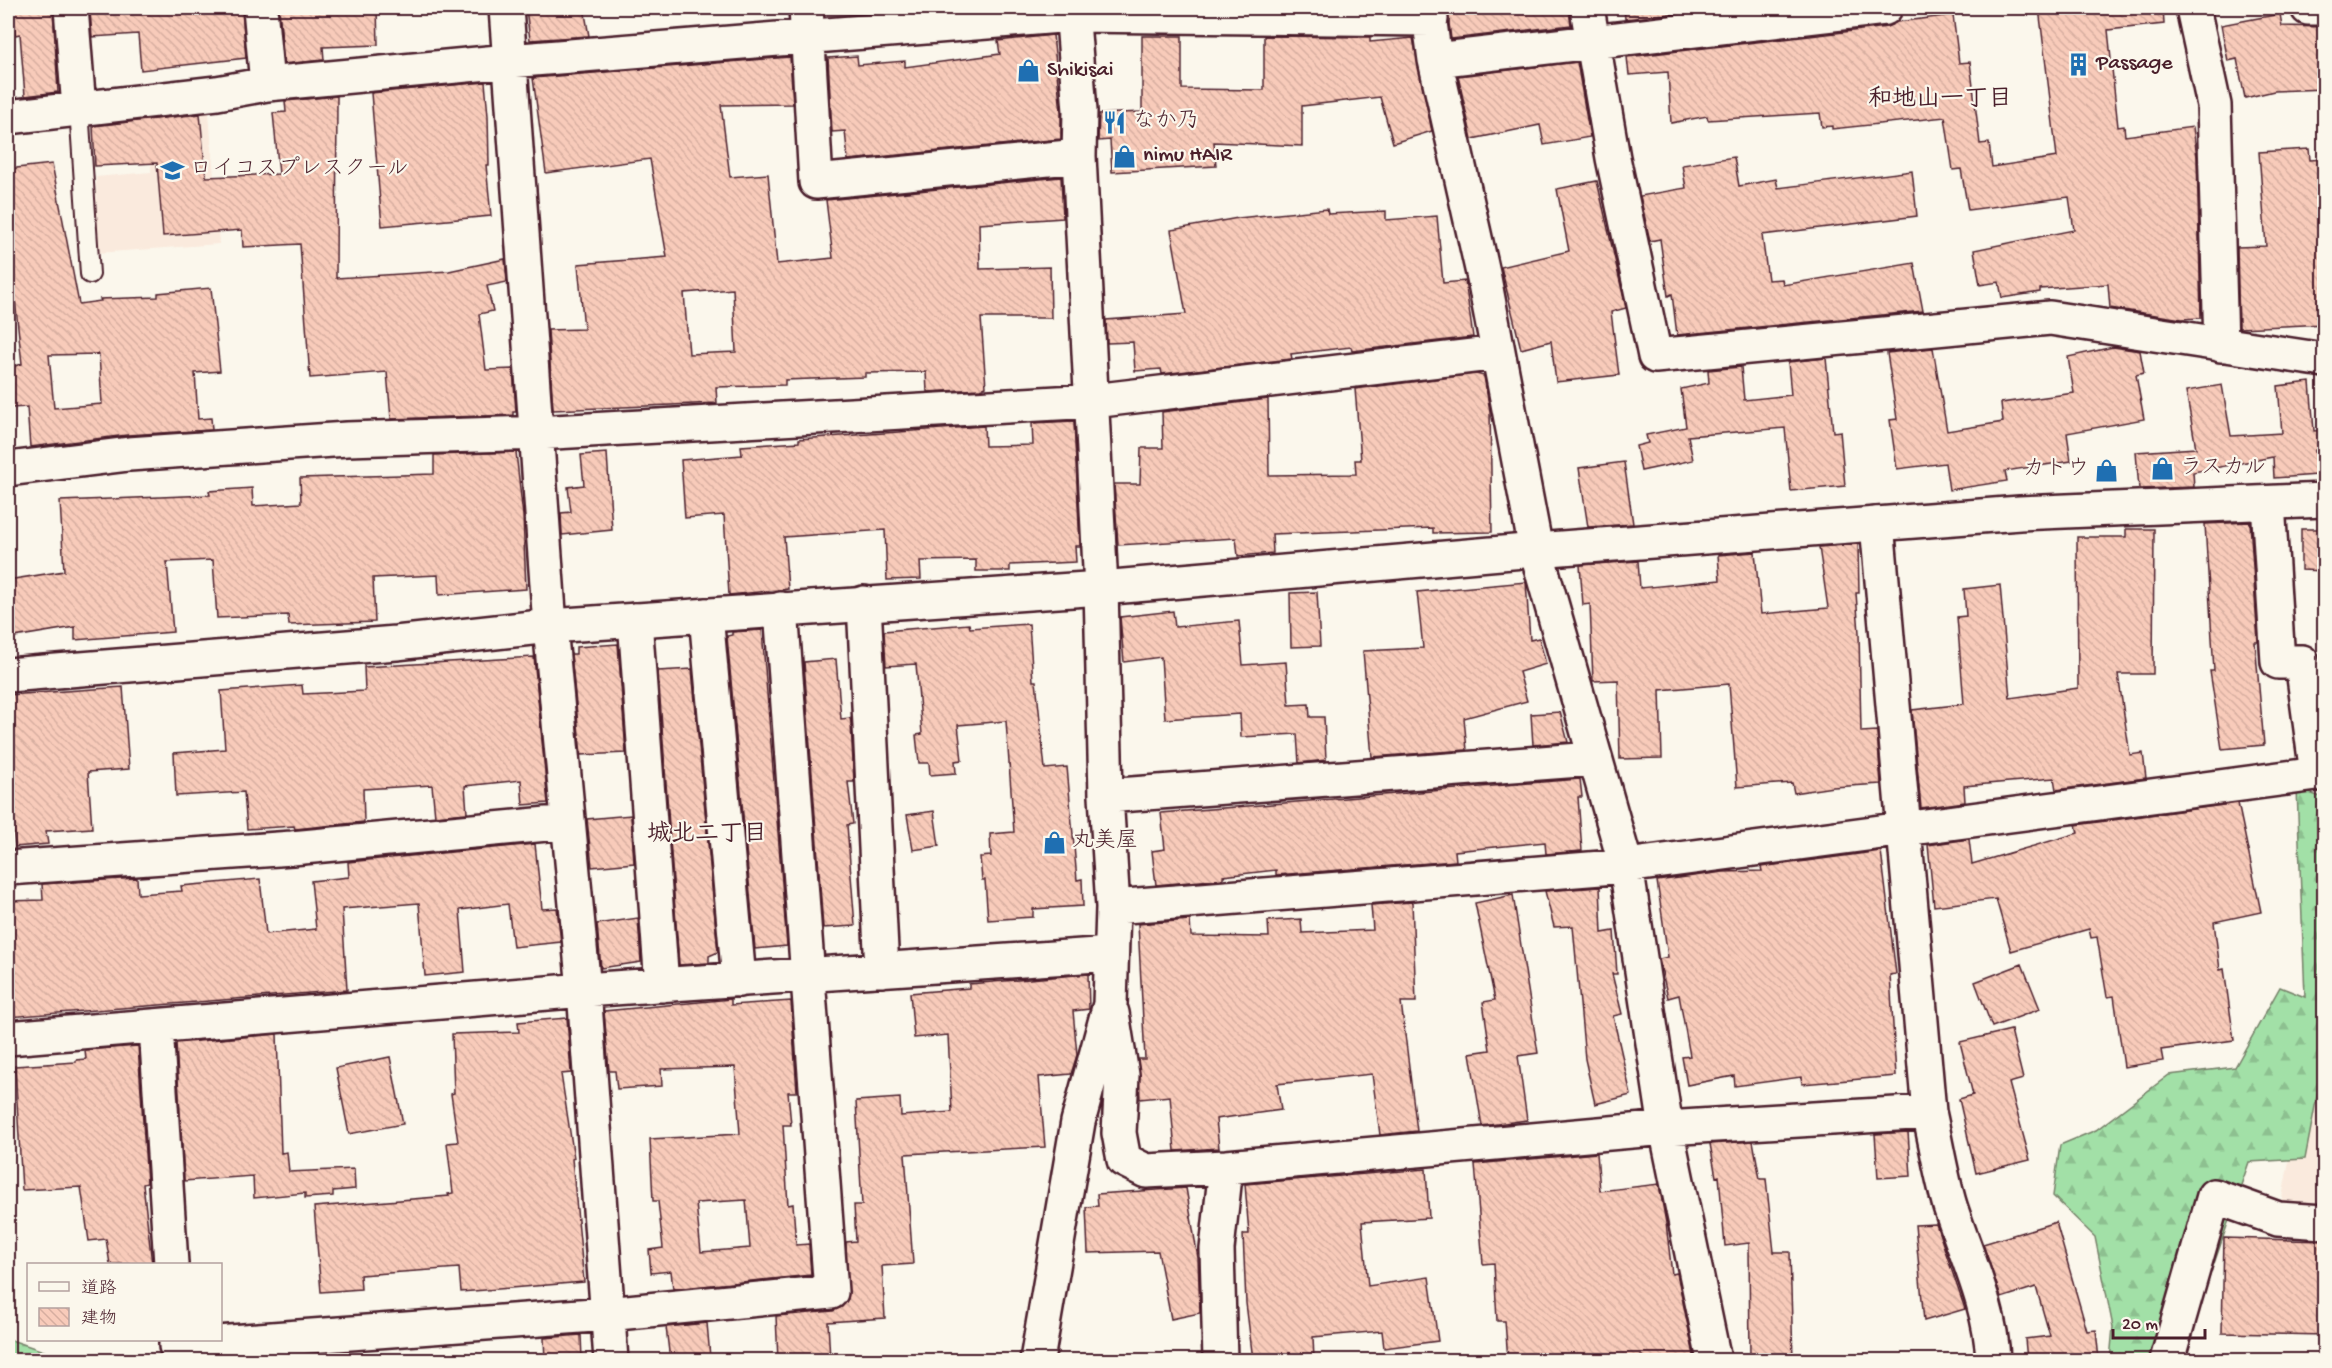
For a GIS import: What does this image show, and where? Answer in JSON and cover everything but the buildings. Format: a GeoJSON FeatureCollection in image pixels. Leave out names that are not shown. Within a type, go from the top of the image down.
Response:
{"type":"FeatureCollection","features":[{"type":"Feature","properties":{"kind":"street"},"geometry":{"type":"LineString","coordinates":[[71,8],[79,108]]}},
{"type":"Feature","properties":{"kind":"street"},"geometry":{"type":"LineString","coordinates":[[260,8],[267,84]]}},
{"type":"Feature","properties":{"kind":"street"},"geometry":{"type":"LineString","coordinates":[[506,8],[550,626],[584,990],[611,1360]]}},
{"type":"Feature","properties":{"kind":"street"},"geometry":{"type":"LineString","coordinates":[[1587,8],[1613,158],[1655,356],[2050,318],[2325,360]]}},
{"type":"Feature","properties":{"kind":"street"},"geometry":{"type":"LineString","coordinates":[[1435,60],[1885,8]]}},
{"type":"Feature","properties":{"kind":"street"},"geometry":{"type":"LineString","coordinates":[[2193,8],[2214,105],[2221,345]]}},
{"type":"Feature","properties":{"kind":"street"},"geometry":{"type":"LineString","coordinates":[[2308,8],[2325,8]]}},
{"type":"Feature","properties":{"kind":"street"},"geometry":{"type":"LineString","coordinates":[[8,117],[217,93],[267,84],[509,61],[806,23],[1072,11],[1430,13],[1435,60],[1484,278],[1536,550],[1593,759],[1626,866],[1666,1128],[1714,1360]]}},
{"type":"Feature","properties":{"kind":"street"},"geometry":{"type":"LineString","coordinates":[[1072,11],[1080,111],[1079,156],[1101,588],[1106,796],[1113,907],[1110,1004],[1122,1075],[1119,1133],[1124,1160],[1146,1171],[1226,1167],[1666,1128],[1929,1112]]}},
{"type":"Feature","properties":{"kind":"street"},"geometry":{"type":"LineString","coordinates":[[806,23],[816,182],[1079,156]]}},
{"type":"Feature","properties":{"kind":"street"},"geometry":{"type":"LineString","coordinates":[[8,469],[129,454],[335,439],[537,433],[1093,401],[1498,353]]}},
{"type":"Feature","properties":{"kind":"street"},"geometry":{"type":"LineString","coordinates":[[8,675],[396,643],[550,626],[1101,588],[1536,550],[2020,513],[2325,500]]}},
{"type":"Feature","properties":{"kind":"street"},"geometry":{"type":"LineString","coordinates":[[1113,907],[1626,866],[2321,774],[2302,662],[2278,662],[2268,503]]}},
{"type":"Feature","properties":{"kind":"street"},"geometry":{"type":"LineString","coordinates":[[1877,524],[1902,830],[1929,1112],[1950,1205],[1977,1283],[1993,1346],[1993,1360]]}},
{"type":"Feature","properties":{"kind":"street"},"geometry":{"type":"LineString","coordinates":[[864,603],[882,970]]}},
{"type":"Feature","properties":{"kind":"street"},"geometry":{"type":"LineString","coordinates":[[176,1341],[176,1346],[607,1314],[831,1292],[781,609]]}},
{"type":"Feature","properties":{"kind":"street"},"geometry":{"type":"LineString","coordinates":[[706,615],[739,980]]}},
{"type":"Feature","properties":{"kind":"street"},"geometry":{"type":"LineString","coordinates":[[635,620],[662,985]]}},
{"type":"Feature","properties":{"kind":"street"},"geometry":{"type":"LineString","coordinates":[[1106,796],[1593,759]]}},
{"type":"Feature","properties":{"kind":"street"},"geometry":{"type":"LineString","coordinates":[[8,868],[292,848],[568,822]]}},
{"type":"Feature","properties":{"kind":"street"},"geometry":{"type":"LineString","coordinates":[[8,1038],[584,990],[1112,954]]}},
{"type":"Feature","properties":{"kind":"street"},"geometry":{"type":"LineString","coordinates":[[1037,1360],[1078,1122],[1110,1004]]}},
{"type":"Feature","properties":{"kind":"street"},"geometry":{"type":"LineString","coordinates":[[156,1027],[171,1263]]}},
{"type":"Feature","properties":{"kind":"street"},"geometry":{"type":"LineString","coordinates":[[1220,1360],[1217,1250],[1226,1167]]}},
{"type":"Feature","properties":{"kind":"street"},"geometry":{"type":"LineString","coordinates":[[2167,1360],[2214,1196],[2278,1219],[2325,1222]]}},
{"type":"Feature","properties":{"kind":"lane"},"geometry":{"type":"LineString","coordinates":[[79,108],[90,274]]}},
{"type":"Feature","properties":{"kind":"shaded area"},"geometry":{"type":"Polygon","coordinates":[[[208,99],[219,244],[97,253],[96,177],[151,172],[151,103],[208,99]]]}},
{"type":"Feature","properties":{"kind":"shaded area"},"geometry":{"type":"Polygon","coordinates":[[[2324,977],[2324,1211],[2280,1208],[2324,977]]]}},
{"type":"Feature","properties":{"kind":"green space"},"geometry":{"type":"Polygon","coordinates":[[[2297,789],[2324,798],[2324,1059],[2305,1159],[2249,1162],[2188,1339],[2185,1360],[2110,1360],[2113,1327],[2095,1237],[2053,1196],[2060,1145],[2096,1130],[2169,1075],[2235,1067],[2280,987],[2305,997],[2297,789]]]}},
{"type":"Feature","properties":{"kind":"green space"},"geometry":{"type":"Polygon","coordinates":[[[8,1339],[70,1360],[8,1360],[8,1339]]]}},
{"type":"Feature","properties":{"kind":"place","name":"Passage"},"geometry":{"type":"Point","coordinates":[2078,64]}},
{"type":"Feature","properties":{"kind":"place","name":"Shikisai"},"geometry":{"type":"Point","coordinates":[1029,71]}},
{"type":"Feature","properties":{"kind":"place","name":"なか乃"},"geometry":{"type":"Point","coordinates":[1115,122]}},
{"type":"Feature","properties":{"kind":"place","name":"nimu HAIR"},"geometry":{"type":"Point","coordinates":[1125,156]}},
{"type":"Feature","properties":{"kind":"place","name":"ロイコスプレスクール"},"geometry":{"type":"Point","coordinates":[172,170]}},
{"type":"Feature","properties":{"kind":"place","name":"ラスカル"},"geometry":{"type":"Point","coordinates":[2162,469]}},
{"type":"Feature","properties":{"kind":"place","name":"カトウ"},"geometry":{"type":"Point","coordinates":[2107,470]}},
{"type":"Feature","properties":{"kind":"place","name":"丸美屋"},"geometry":{"type":"Point","coordinates":[1054,842]}},
{"type":"Feature","properties":{"kind":"district","name":"和地山一丁目"},"geometry":{"type":"Point","coordinates":[1940,100]}},
{"type":"Feature","properties":{"kind":"district","name":"城北二丁目"},"geometry":{"type":"Point","coordinates":[707,835]}}]}
